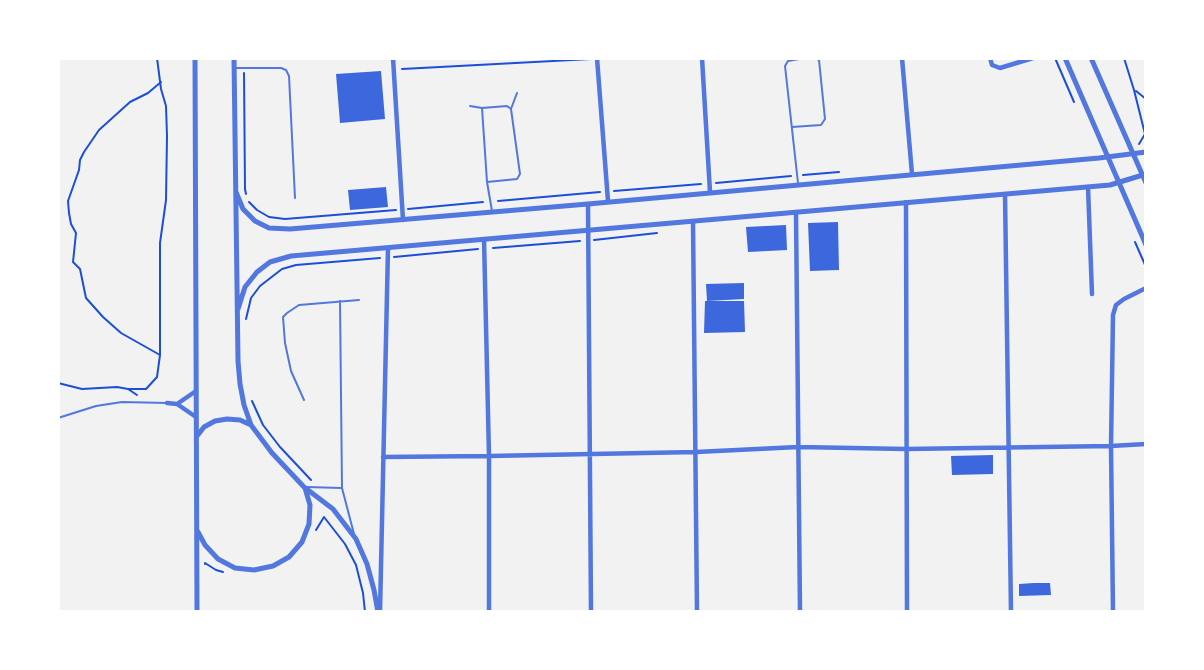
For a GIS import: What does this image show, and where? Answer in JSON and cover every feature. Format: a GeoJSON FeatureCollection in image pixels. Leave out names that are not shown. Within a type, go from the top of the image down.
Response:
{"type":"FeatureCollection","features":[{"type":"Feature","properties":{"kind":"street"},"geometry":{"type":"LineString","coordinates":[[195,58],[197,612]]}},
{"type":"Feature","properties":{"kind":"street"},"geometry":{"type":"LineString","coordinates":[[234,58],[238,361],[242,394],[251,425],[273,453],[304,487],[333,509],[356,539],[368,564],[379,612]]}},
{"type":"Feature","properties":{"kind":"street"},"geometry":{"type":"LineString","coordinates":[[393,58],[403,220]]}},
{"type":"Feature","properties":{"kind":"street"},"geometry":{"type":"LineString","coordinates":[[702,58],[710,192]]}},
{"type":"Feature","properties":{"kind":"street"},"geometry":{"type":"LineString","coordinates":[[902,58],[912,174]]}},
{"type":"Feature","properties":{"kind":"street"},"geometry":{"type":"LineString","coordinates":[[990,58],[992,65],[1000,68],[1033,58]]}},
{"type":"Feature","properties":{"kind":"street"},"geometry":{"type":"LineString","coordinates":[[1065,58],[1146,245]]}},
{"type":"Feature","properties":{"kind":"street"},"geometry":{"type":"LineString","coordinates":[[1091,58],[1146,183]]}},
{"type":"Feature","properties":{"kind":"street"},"geometry":{"type":"LineString","coordinates":[[597,59],[609,201]]}},
{"type":"Feature","properties":{"kind":"street"},"geometry":{"type":"LineString","coordinates":[[236,192],[243,209],[255,221],[269,228],[290,229],[1146,152]]}},
{"type":"Feature","properties":{"kind":"street"},"geometry":{"type":"LineString","coordinates":[[238,309],[245,287],[256,272],[270,262],[291,256],[1110,185],[1144,174]]}},
{"type":"Feature","properties":{"kind":"street"},"geometry":{"type":"LineString","coordinates":[[1088,187],[1092,294]]}},
{"type":"Feature","properties":{"kind":"street"},"geometry":{"type":"LineString","coordinates":[[1005,194],[1011,612]]}},
{"type":"Feature","properties":{"kind":"street"},"geometry":{"type":"LineString","coordinates":[[906,202],[907,612]]}},
{"type":"Feature","properties":{"kind":"street"},"geometry":{"type":"LineString","coordinates":[[588,204],[591,612]]}},
{"type":"Feature","properties":{"kind":"street"},"geometry":{"type":"LineString","coordinates":[[796,212],[800,612]]}},
{"type":"Feature","properties":{"kind":"street"},"geometry":{"type":"LineString","coordinates":[[693,222],[697,612]]}},
{"type":"Feature","properties":{"kind":"street"},"geometry":{"type":"LineString","coordinates":[[484,239],[489,456],[489,612]]}},
{"type":"Feature","properties":{"kind":"street"},"geometry":{"type":"LineString","coordinates":[[379,612],[388,248]]}},
{"type":"Feature","properties":{"kind":"street"},"geometry":{"type":"LineString","coordinates":[[1113,612],[1111,446],[1113,315],[1116,305],[1146,288]]}},
{"type":"Feature","properties":{"kind":"street"},"geometry":{"type":"LineString","coordinates":[[177,404],[196,391]]}},
{"type":"Feature","properties":{"kind":"street"},"geometry":{"type":"LineString","coordinates":[[167,403],[177,404],[196,417]]}},
{"type":"Feature","properties":{"kind":"street"},"geometry":{"type":"LineString","coordinates":[[196,436],[204,427],[227,418],[251,425]]}},
{"type":"Feature","properties":{"kind":"street"},"geometry":{"type":"LineString","coordinates":[[383,457],[696,452],[798,447],[906,449],[1146,444]]}},
{"type":"Feature","properties":{"kind":"street"},"geometry":{"type":"LineString","coordinates":[[197,528],[205,545],[218,559],[235,568],[254,570],[273,566],[289,557],[302,542],[309,524],[310,505],[304,487]]}},
{"type":"Feature","properties":{"kind":"lane"},"geometry":{"type":"LineString","coordinates":[[798,184],[785,66],[788,61],[805,58]]}},
{"type":"Feature","properties":{"kind":"lane"},"geometry":{"type":"LineString","coordinates":[[792,127],[821,125],[825,118],[819,60],[815,58]]}},
{"type":"Feature","properties":{"kind":"lane"},"geometry":{"type":"LineString","coordinates":[[235,68],[281,68],[286,70],[289,76],[294,198]]}},
{"type":"Feature","properties":{"kind":"lane"},"geometry":{"type":"LineString","coordinates":[[488,182],[517,179],[520,174],[511,109],[517,93]]}},
{"type":"Feature","properties":{"kind":"lane"},"geometry":{"type":"LineString","coordinates":[[470,106],[482,108],[507,106],[511,109]]}},
{"type":"Feature","properties":{"kind":"lane"},"geometry":{"type":"LineString","coordinates":[[482,108],[492,211]]}},
{"type":"Feature","properties":{"kind":"lane"},"geometry":{"type":"LineString","coordinates":[[304,399],[291,371],[285,343],[283,317],[299,305],[359,300]]}},
{"type":"Feature","properties":{"kind":"lane"},"geometry":{"type":"LineString","coordinates":[[340,301],[342,488],[356,539]]}},
{"type":"Feature","properties":{"kind":"lane"},"geometry":{"type":"LineString","coordinates":[[58,418],[96,406],[122,402],[167,403]]}},
{"type":"Feature","properties":{"kind":"lane"},"geometry":{"type":"LineString","coordinates":[[304,487],[342,488]]}},
{"type":"Feature","properties":{"kind":"path"},"geometry":{"type":"LineString","coordinates":[[58,383],[82,389],[117,387],[146,389],[157,377],[160,355],[160,243],[166,200],[167,167],[166,106],[157,58]]}},
{"type":"Feature","properties":{"kind":"path"},"geometry":{"type":"LineString","coordinates":[[1124,58],[1145,134],[1138,145]]}},
{"type":"Feature","properties":{"kind":"path"},"geometry":{"type":"LineString","coordinates":[[394,69],[597,59]]}},
{"type":"Feature","properties":{"kind":"path"},"geometry":{"type":"LineString","coordinates":[[160,82],[148,93],[130,102],[99,130],[80,160],[79,170],[68,201],[69,213],[76,233],[73,262],[80,269],[86,298],[121,333],[160,355]]}},
{"type":"Feature","properties":{"kind":"path"},"geometry":{"type":"LineString","coordinates":[[1134,90],[1146,99]]}},
{"type":"Feature","properties":{"kind":"path"},"geometry":{"type":"LineString","coordinates":[[245,320],[251,298],[260,286],[282,269],[296,265],[658,233]]}},
{"type":"Feature","properties":{"kind":"path"},"geometry":{"type":"LineString","coordinates":[[128,389],[149,403]]}},
{"type":"Feature","properties":{"kind":"path"},"geometry":{"type":"LineString","coordinates":[[252,400],[263,425],[318,488]]}},
{"type":"Feature","properties":{"kind":"building"},"geometry":{"type":"Polygon","coordinates":[[[381,71],[385,119],[340,123],[336,74],[381,71]]]}},
{"type":"Feature","properties":{"kind":"building"},"geometry":{"type":"Polygon","coordinates":[[[386,187],[388,207],[350,210],[348,190],[386,187]]]}},
{"type":"Feature","properties":{"kind":"building"},"geometry":{"type":"Polygon","coordinates":[[[838,222],[839,270],[810,271],[808,223],[838,222]]]}},
{"type":"Feature","properties":{"kind":"building"},"geometry":{"type":"Polygon","coordinates":[[[786,225],[787,250],[748,252],[746,227],[786,225]]]}},
{"type":"Feature","properties":{"kind":"building"},"geometry":{"type":"Polygon","coordinates":[[[744,283],[744,299],[707,301],[706,284],[744,283]]]}},
{"type":"Feature","properties":{"kind":"building"},"geometry":{"type":"Polygon","coordinates":[[[705,301],[744,301],[745,332],[704,333],[705,301]]]}},
{"type":"Feature","properties":{"kind":"building"},"geometry":{"type":"Polygon","coordinates":[[[993,455],[993,474],[952,475],[951,456],[993,455]]]}},
{"type":"Feature","properties":{"kind":"building"},"geometry":{"type":"Polygon","coordinates":[[[1050,583],[1051,595],[1019,596],[1019,584],[1050,583]]]}}]}
